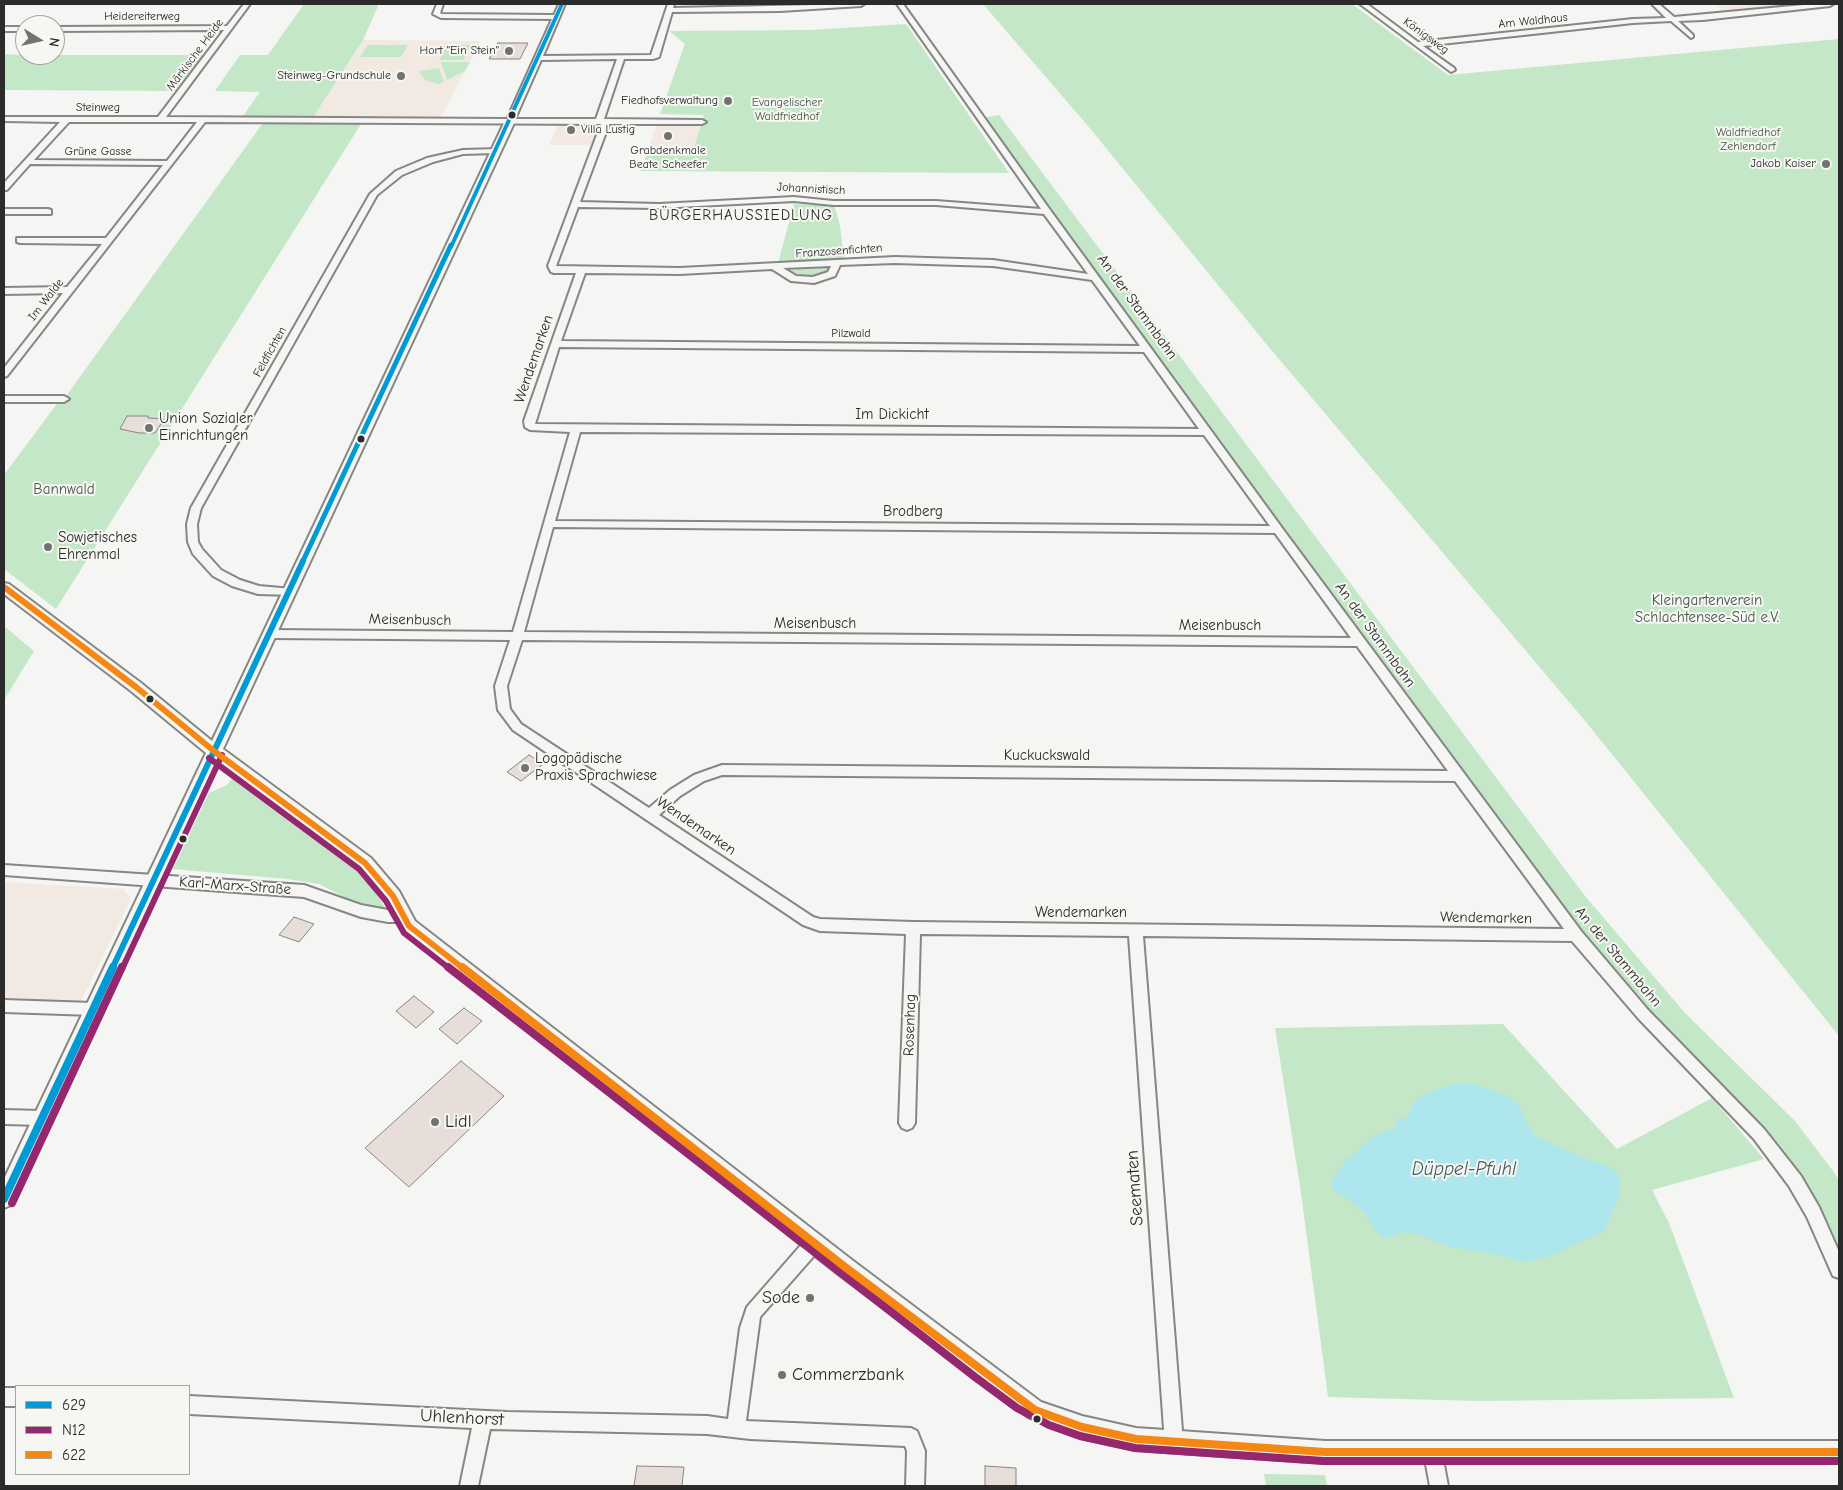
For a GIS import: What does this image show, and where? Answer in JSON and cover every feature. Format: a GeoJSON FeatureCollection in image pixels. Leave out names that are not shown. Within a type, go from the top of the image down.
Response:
{"type":"FeatureCollection","features":[{"type":"Feature","properties":{"kind":"street","name":"Märkische Heide"},"geometry":{"type":"LineString","coordinates":[[160,120],[248,4]]}},
{"type":"Feature","properties":{"kind":"street"},"geometry":{"type":"LineString","coordinates":[[440,4],[436,14],[441,16],[556,18]]}},
{"type":"Feature","properties":{"kind":"street"},"geometry":{"type":"LineString","coordinates":[[4,1199],[510,121],[562,4]]}},
{"type":"Feature","properties":{"kind":"street"},"geometry":{"type":"LineString","coordinates":[[539,58],[646,58],[656,55],[671,7],[861,4]]}},
{"type":"Feature","properties":{"kind":"street","name":"An der Stammbahn"},"geometry":{"type":"LineString","coordinates":[[900,4],[1047,212],[1576,935],[1643,1014],[1759,1134],[1795,1181],[1813,1212],[1839,1270]]}},
{"type":"Feature","properties":{"kind":"street","name":"Königsweg"},"geometry":{"type":"LineString","coordinates":[[1363,4],[1419,44],[1451,70]]}},
{"type":"Feature","properties":{"kind":"street"},"geometry":{"type":"LineString","coordinates":[[1655,4],[1674,19],[1690,36]]}},
{"type":"Feature","properties":{"kind":"street","name":"Am Waldhaus"},"geometry":{"type":"LineString","coordinates":[[1419,44],[1633,21],[1674,19],[1830,4]]}},
{"type":"Feature","properties":{"kind":"street","name":"Heidereiterweg"},"geometry":{"type":"LineString","coordinates":[[65,29],[229,28]]}},
{"type":"Feature","properties":{"kind":"street"},"geometry":{"type":"LineString","coordinates":[[581,271],[560,271],[552,268],[602,122],[621,58]]}},
{"type":"Feature","properties":{"kind":"street","name":"Steinweg"},"geometry":{"type":"LineString","coordinates":[[4,119],[702,122]]}},
{"type":"Feature","properties":{"kind":"street"},"geometry":{"type":"LineString","coordinates":[[4,188],[67,119]]}},
{"type":"Feature","properties":{"kind":"street","name":"Im Walde"},"geometry":{"type":"LineString","coordinates":[[4,374],[203,120]]}},
{"type":"Feature","properties":{"kind":"street","name":"Feldfichten"},"geometry":{"type":"LineString","coordinates":[[288,592],[258,590],[236,584],[217,573],[197,551],[193,542],[192,524],[196,508],[374,194],[399,173],[424,162],[463,152],[495,151]]}},
{"type":"Feature","properties":{"kind":"street","name":"Grüne Gasse"},"geometry":{"type":"LineString","coordinates":[[28,162],[169,163]]}},
{"type":"Feature","properties":{"kind":"street","name":"Johannistisch"},"geometry":{"type":"LineString","coordinates":[[574,204],[708,204],[794,199],[833,204],[936,203],[1047,212]]}},
{"type":"Feature","properties":{"kind":"street"},"geometry":{"type":"LineString","coordinates":[[4,212],[48,212]]}},
{"type":"Feature","properties":{"kind":"street"},"geometry":{"type":"LineString","coordinates":[[20,240],[108,241]]}},
{"type":"Feature","properties":{"kind":"street","name":"Franzosenfichten"},"geometry":{"type":"LineString","coordinates":[[581,271],[680,271],[776,268],[895,260],[973,262],[1059,271],[1096,278]]}},
{"type":"Feature","properties":{"kind":"street"},"geometry":{"type":"LineString","coordinates":[[776,268],[794,279],[814,280],[832,274],[836,270],[837,263]]}},
{"type":"Feature","properties":{"kind":"street","name":"Wendemarken"},"geometry":{"type":"LineString","coordinates":[[581,271],[529,421],[530,427],[576,429],[517,637],[501,686],[504,710],[517,727],[808,921],[820,926],[1576,935]]}},
{"type":"Feature","properties":{"kind":"street"},"geometry":{"type":"LineString","coordinates":[[4,291],[70,290]]}},
{"type":"Feature","properties":{"kind":"street","name":"Pilzwald"},"geometry":{"type":"LineString","coordinates":[[556,344],[1146,348]]}},
{"type":"Feature","properties":{"kind":"street"},"geometry":{"type":"LineString","coordinates":[[4,399],[64,399]]}},
{"type":"Feature","properties":{"kind":"street","name":"Im Dickicht"},"geometry":{"type":"LineString","coordinates":[[576,429],[1208,432]]}},
{"type":"Feature","properties":{"kind":"street","name":"Brodberg"},"geometry":{"type":"LineString","coordinates":[[549,524],[1278,530]]}},
{"type":"Feature","properties":{"kind":"street"},"geometry":{"type":"LineString","coordinates":[[4,587],[131,683],[214,751],[364,863],[393,896],[406,921],[814,1243],[1000,1386],[1035,1410],[1087,1428],[1136,1439],[1174,1444],[1325,1452],[1433,1454],[1839,1452]]}},
{"type":"Feature","properties":{"kind":"street","name":"Meisenbusch"},"geometry":{"type":"LineString","coordinates":[[269,634],[1360,642]]}},
{"type":"Feature","properties":{"kind":"street","name":"Kuckuckswald"},"geometry":{"type":"LineString","coordinates":[[650,815],[675,793],[699,778],[722,770],[1458,776]]}},
{"type":"Feature","properties":{"kind":"street","name":"Karl-Marx-Straße"},"geometry":{"type":"LineString","coordinates":[[4,870],[304,891],[361,911],[406,921]]}},
{"type":"Feature","properties":{"kind":"street","name":"Rosenhag"},"geometry":{"type":"LineString","coordinates":[[907,1123],[913,928]]}},
{"type":"Feature","properties":{"kind":"street","name":"Seematen"},"geometry":{"type":"LineString","coordinates":[[1134,929],[1174,1444]]}},
{"type":"Feature","properties":{"kind":"street"},"geometry":{"type":"LineString","coordinates":[[4,1006],[93,1009]]}},
{"type":"Feature","properties":{"kind":"street"},"geometry":{"type":"LineString","coordinates":[[4,1117],[42,1118]]}},
{"type":"Feature","properties":{"kind":"street"},"geometry":{"type":"LineString","coordinates":[[736,1428],[749,1328],[754,1313],[814,1243]]}},
{"type":"Feature","properties":{"kind":"street","name":"Uhlenhorst"},"geometry":{"type":"LineString","coordinates":[[190,1405],[483,1420],[736,1428],[911,1438],[916,1451],[915,1486]]}},
{"type":"Feature","properties":{"kind":"street"},"geometry":{"type":"LineString","coordinates":[[470,1486],[483,1420]]}},
{"type":"Feature","properties":{"kind":"street"},"geometry":{"type":"LineString","coordinates":[[1433,1454],[1439,1486]]}},
{"type":"Feature","properties":{"kind":"shaded area"},"geometry":{"type":"Polygon","coordinates":[[[1713,4],[1802,4],[1726,12],[1713,4]]]}},
{"type":"Feature","properties":{"kind":"shaded area","name":"Steinweg-Grundschule"},"geometry":{"type":"Polygon","coordinates":[[[363,40],[481,41],[441,117],[314,116],[363,40]]]}},
{"type":"Feature","properties":{"kind":"shaded area"},"geometry":{"type":"Polygon","coordinates":[[[558,125],[599,125],[591,145],[549,145],[558,125]]]}},
{"type":"Feature","properties":{"kind":"shaded area"},"geometry":{"type":"Polygon","coordinates":[[[656,125],[701,126],[694,148],[649,147],[656,125]]]}},
{"type":"Feature","properties":{"kind":"shaded area"},"geometry":{"type":"Polygon","coordinates":[[[4,882],[124,889],[131,899],[77,1009],[4,1006],[4,882]]]}},
{"type":"Feature","properties":{"kind":"green space"},"geometry":{"type":"Polygon","coordinates":[[[304,4],[379,4],[363,40],[314,116],[243,116],[260,92],[215,91],[240,55],[268,55],[304,4]]]}},
{"type":"Feature","properties":{"kind":"green space"},"geometry":{"type":"Polygon","coordinates":[[[983,4],[1352,4],[1448,75],[1839,39],[1839,1036],[1586,722],[1268,346],[1088,126],[983,4]]]}},
{"type":"Feature","properties":{"kind":"green space","name":"Evangelischer Waldfriedhof"},"geometry":{"type":"Polygon","coordinates":[[[906,24],[1009,173],[641,171],[649,147],[694,148],[704,115],[660,114],[685,44],[669,31],[810,30],[906,24]]]}},
{"type":"Feature","properties":{"kind":"green space"},"geometry":{"type":"Polygon","coordinates":[[[368,45],[408,45],[401,57],[360,57],[368,45]]]}},
{"type":"Feature","properties":{"kind":"green space"},"geometry":{"type":"Polygon","coordinates":[[[447,45],[471,45],[463,60],[439,60],[447,45]]]}},
{"type":"Feature","properties":{"kind":"green space"},"geometry":{"type":"Polygon","coordinates":[[[4,54],[15,55],[15,65],[65,65],[65,55],[204,55],[177,91],[4,90],[4,54]]]}},
{"type":"Feature","properties":{"kind":"green space"},"geometry":{"type":"Polygon","coordinates":[[[441,62],[470,62],[465,71],[447,80],[441,62]]]}},
{"type":"Feature","properties":{"kind":"green space"},"geometry":{"type":"Polygon","coordinates":[[[439,68],[444,82],[438,84],[425,80],[419,71],[439,68]]]}},
{"type":"Feature","properties":{"kind":"green space"},"geometry":{"type":"Polygon","coordinates":[[[999,115],[1585,896],[1685,1013],[1795,1121],[1833,1171],[1839,1180],[1839,1270],[1795,1181],[1576,935],[981,118],[999,115]]]}},
{"type":"Feature","properties":{"kind":"green space","name":"Bannwald"},"geometry":{"type":"Polygon","coordinates":[[[263,123],[361,124],[56,609],[4,569],[4,475],[56,405],[64,399],[263,123]]]}},
{"type":"Feature","properties":{"kind":"green space"},"geometry":{"type":"Polygon","coordinates":[[[794,204],[834,205],[840,225],[844,259],[778,263],[794,204]]]}},
{"type":"Feature","properties":{"kind":"green space"},"geometry":{"type":"Polygon","coordinates":[[[834,267],[831,272],[814,278],[794,277],[785,270],[834,267]]]}},
{"type":"Feature","properties":{"kind":"green space"},"geometry":{"type":"Polygon","coordinates":[[[4,626],[34,651],[4,700],[4,626]]]}},
{"type":"Feature","properties":{"kind":"green space"},"geometry":{"type":"Polygon","coordinates":[[[232,778],[355,870],[373,889],[386,909],[383,911],[362,906],[319,884],[287,879],[173,869],[209,793],[227,785],[232,778]]]}},
{"type":"Feature","properties":{"kind":"green space"},"geometry":{"type":"Polygon","coordinates":[[[1503,1024],[1617,1149],[1712,1098],[1764,1159],[1652,1190],[1669,1223],[1734,1398],[1479,1401],[1328,1397],[1301,1193],[1275,1028],[1503,1024]]]}},
{"type":"Feature","properties":{"kind":"green space"},"geometry":{"type":"Polygon","coordinates":[[[1264,1474],[1325,1475],[1327,1486],[1266,1486],[1264,1474]]]}},
{"type":"Feature","properties":{"kind":"water","name":"Düppel-Pfuhl"},"geometry":{"type":"Polygon","coordinates":[[[1455,1084],[1474,1084],[1500,1093],[1515,1101],[1535,1136],[1585,1159],[1604,1164],[1620,1175],[1618,1200],[1605,1230],[1551,1256],[1523,1262],[1503,1256],[1447,1246],[1417,1234],[1399,1232],[1393,1236],[1383,1237],[1375,1230],[1364,1212],[1344,1196],[1332,1190],[1332,1180],[1345,1161],[1374,1136],[1397,1127],[1396,1122],[1399,1118],[1405,1119],[1417,1099],[1440,1088],[1455,1084]]]}},
{"type":"Feature","properties":{"kind":"building","name":"Hort \"Ein Stein\""},"geometry":{"type":"Polygon","coordinates":[[[498,43],[528,43],[520,59],[489,59],[498,43]]]}},
{"type":"Feature","properties":{"kind":"building","name":"Union Sozialer Einrichtungen"},"geometry":{"type":"Polygon","coordinates":[[[127,416],[148,416],[148,418],[164,419],[155,433],[139,433],[120,429],[127,416]]]}},
{"type":"Feature","properties":{"kind":"building","name":"Logopädische Praxis Sprachwiese"},"geometry":{"type":"Polygon","coordinates":[[[529,755],[543,764],[521,781],[507,772],[529,755]]]}},
{"type":"Feature","properties":{"kind":"building"},"geometry":{"type":"Polygon","coordinates":[[[294,917],[314,924],[299,942],[279,935],[294,917]]]}},
{"type":"Feature","properties":{"kind":"building"},"geometry":{"type":"Polygon","coordinates":[[[414,996],[434,1012],[416,1028],[396,1011],[414,996]]]}},
{"type":"Feature","properties":{"kind":"building"},"geometry":{"type":"Polygon","coordinates":[[[464,1008],[482,1021],[457,1044],[439,1029],[464,1008]]]}},
{"type":"Feature","properties":{"kind":"building","name":"Lidl"},"geometry":{"type":"Polygon","coordinates":[[[461,1061],[504,1096],[409,1187],[365,1148],[461,1061]]]}},
{"type":"Feature","properties":{"kind":"building"},"geometry":{"type":"Polygon","coordinates":[[[637,1466],[684,1467],[682,1486],[634,1486],[637,1466]]]}},
{"type":"Feature","properties":{"kind":"building"},"geometry":{"type":"Polygon","coordinates":[[[985,1466],[1016,1468],[1016,1486],[985,1486],[985,1466]]]}},
{"type":"Feature","properties":{"kind":"transit line","name":"629"},"geometry":{"type":"LineString","coordinates":[[4,1199],[525,88],[562,4]]}},
{"type":"Feature","properties":{"kind":"transit line","name":"622"},"geometry":{"type":"LineString","coordinates":[[4,587],[136,687],[214,751],[365,863],[393,896],[409,926],[845,1267],[1035,1410],[1082,1427],[1136,1439],[1325,1452],[1839,1452]]}},
{"type":"Feature","properties":{"kind":"transit line","name":"N12"},"geometry":{"type":"LineString","coordinates":[[12,1203],[222,755]]}},
{"type":"Feature","properties":{"kind":"transit line","name":"N12"},"geometry":{"type":"LineString","coordinates":[[209,758],[359,869],[386,901],[404,933],[975,1377],[1017,1408],[1049,1425],[1080,1436],[1135,1448],[1324,1461],[1839,1461]]}},
{"type":"Feature","properties":{"kind":"place","name":"Hort \"Ein Stein\""},"geometry":{"type":"Point","coordinates":[509,51]}},
{"type":"Feature","properties":{"kind":"place","name":"Steinweg-Grundschule"},"geometry":{"type":"Point","coordinates":[401,76]}},
{"type":"Feature","properties":{"kind":"place","name":"Fiedhofsverwaltung"},"geometry":{"type":"Point","coordinates":[728,101]}},
{"type":"Feature","properties":{"kind":"place","name":"Villa Lustig"},"geometry":{"type":"Point","coordinates":[571,130]}},
{"type":"Feature","properties":{"kind":"place","name":"Grabdenkmale Beate Scheefer"},"geometry":{"type":"Point","coordinates":[668,136]}},
{"type":"Feature","properties":{"kind":"place","name":"Jakob Kaiser"},"geometry":{"type":"Point","coordinates":[1826,164]}},
{"type":"Feature","properties":{"kind":"place","name":"Union Sozialer Einrichtungen"},"geometry":{"type":"Point","coordinates":[149,428]}},
{"type":"Feature","properties":{"kind":"place","name":"Sowjetisches Ehrenmal"},"geometry":{"type":"Point","coordinates":[48,547]}},
{"type":"Feature","properties":{"kind":"place","name":"Logopädische Praxis Sprachwiese"},"geometry":{"type":"Point","coordinates":[525,768]}},
{"type":"Feature","properties":{"kind":"place","name":"Lidl"},"geometry":{"type":"Point","coordinates":[435,1122]}},
{"type":"Feature","properties":{"kind":"place","name":"Sode"},"geometry":{"type":"Point","coordinates":[810,1298]}},
{"type":"Feature","properties":{"kind":"place","name":"Commerzbank"},"geometry":{"type":"Point","coordinates":[782,1375]}},
{"type":"Feature","properties":{"kind":"district","name":"BÜRGERHAUSSIEDLUNG"},"geometry":{"type":"Point","coordinates":[741,216]}},
{"type":"Feature","properties":{"kind":"park label","name":"Waldfriedhof Zehlendorf"},"geometry":{"type":"Point","coordinates":[1748,140]}},
{"type":"Feature","properties":{"kind":"park label","name":"Kleingartenverein Schlachtensee-Süd e.V."},"geometry":{"type":"Point","coordinates":[1707,610]}}]}
